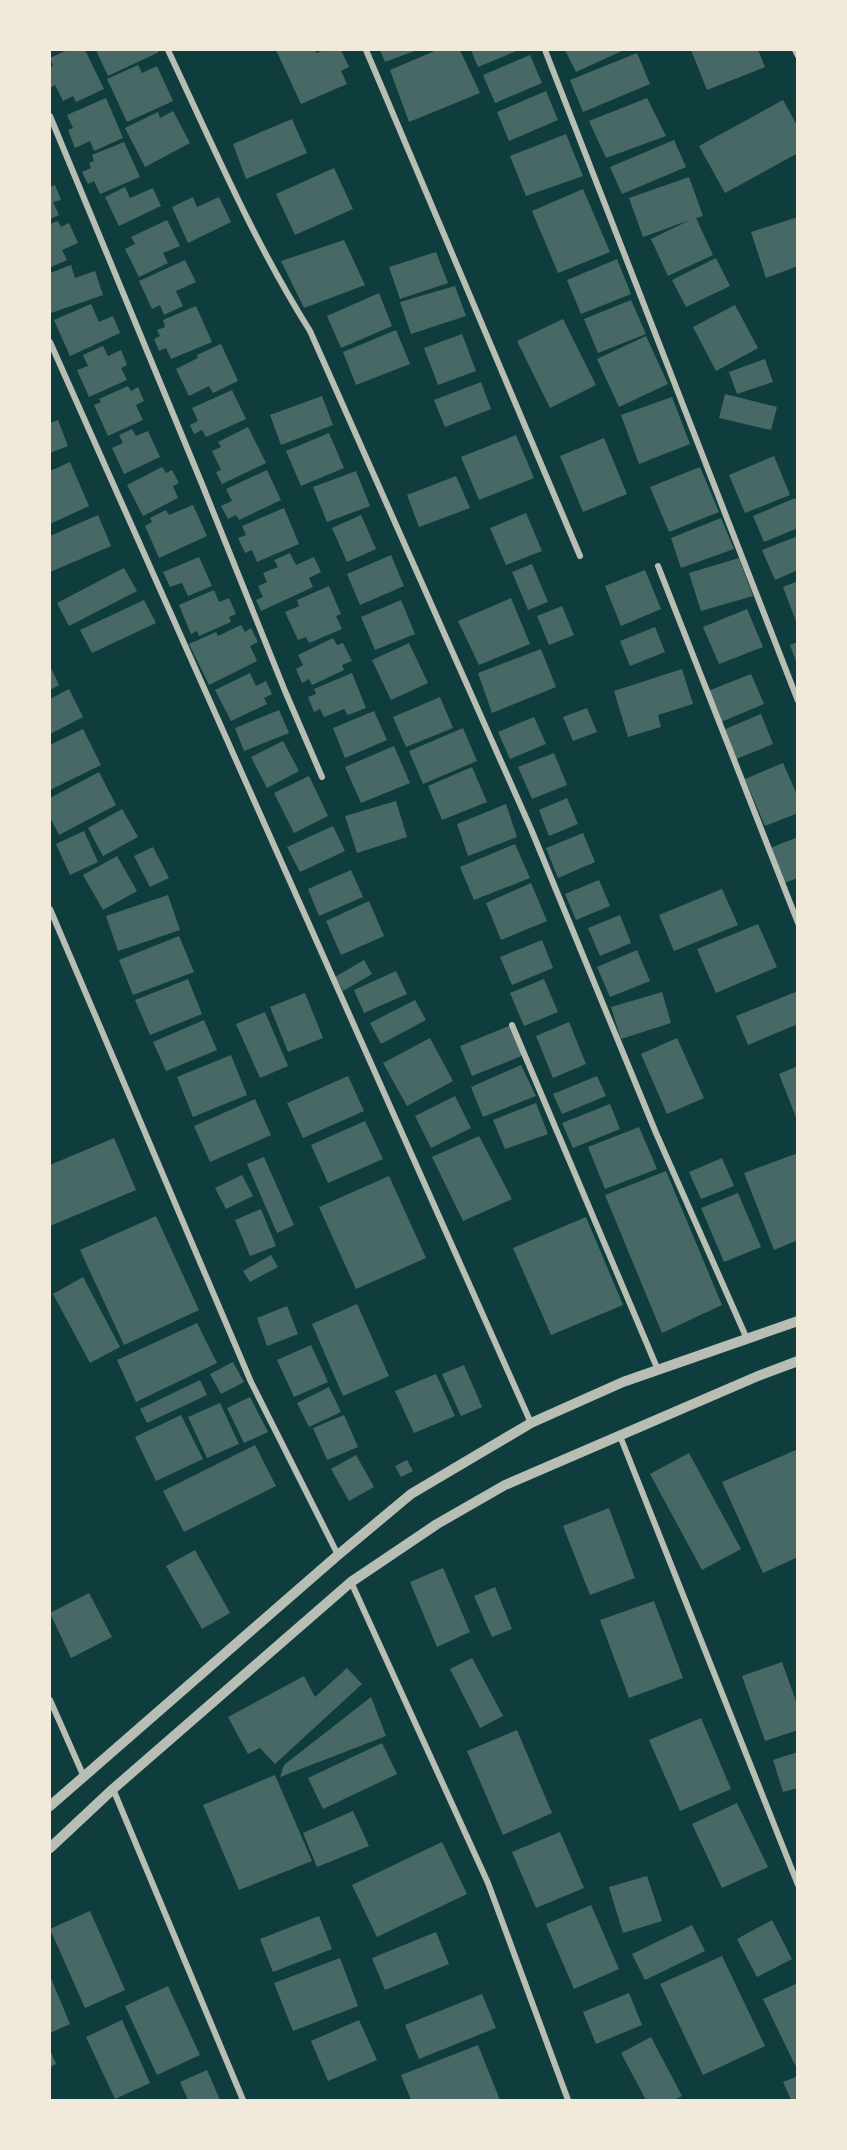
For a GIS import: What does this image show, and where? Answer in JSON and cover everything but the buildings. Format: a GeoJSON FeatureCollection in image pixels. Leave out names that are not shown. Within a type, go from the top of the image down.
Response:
{"type":"FeatureCollection","features":[{"type":"Feature","properties":{"kind":"street"},"geometry":{"type":"LineString","coordinates":[[168,50],[225,172],[290,299],[310,330],[531,829],[656,1133],[747,1340]]}},
{"type":"Feature","properties":{"kind":"street"},"geometry":{"type":"LineString","coordinates":[[366,50],[580,556]]}},
{"type":"Feature","properties":{"kind":"street"},"geometry":{"type":"LineString","coordinates":[[545,50],[780,660],[798,701]]}},
{"type":"Feature","properties":{"kind":"street"},"geometry":{"type":"LineString","coordinates":[[795,50],[798,56]]}},
{"type":"Feature","properties":{"kind":"street"},"geometry":{"type":"LineString","coordinates":[[50,116],[322,777]]}},
{"type":"Feature","properties":{"kind":"street"},"geometry":{"type":"LineString","coordinates":[[50,342],[531,1423]]}},
{"type":"Feature","properties":{"kind":"street"},"geometry":{"type":"LineString","coordinates":[[658,566],[798,923]]}},
{"type":"Feature","properties":{"kind":"street"},"geometry":{"type":"LineString","coordinates":[[50,909],[251,1382],[338,1555]]}},
{"type":"Feature","properties":{"kind":"street"},"geometry":{"type":"LineString","coordinates":[[512,1025],[658,1370]]}},
{"type":"Feature","properties":{"kind":"street"},"geometry":{"type":"LineString","coordinates":[[50,1806],[411,1494],[531,1423],[623,1382],[798,1321]]}},
{"type":"Feature","properties":{"kind":"street"},"geometry":{"type":"LineString","coordinates":[[50,1848],[113,1789],[351,1582],[437,1524],[505,1485],[798,1361]]}},
{"type":"Feature","properties":{"kind":"street"},"geometry":{"type":"LineString","coordinates":[[620,1436],[798,1885]]}},
{"type":"Feature","properties":{"kind":"street"},"geometry":{"type":"LineString","coordinates":[[351,1582],[488,1883],[568,2100]]}},
{"type":"Feature","properties":{"kind":"street"},"geometry":{"type":"LineString","coordinates":[[50,1700],[84,1777]]}},
{"type":"Feature","properties":{"kind":"street"},"geometry":{"type":"LineString","coordinates":[[113,1789],[243,2100]]}}]}
